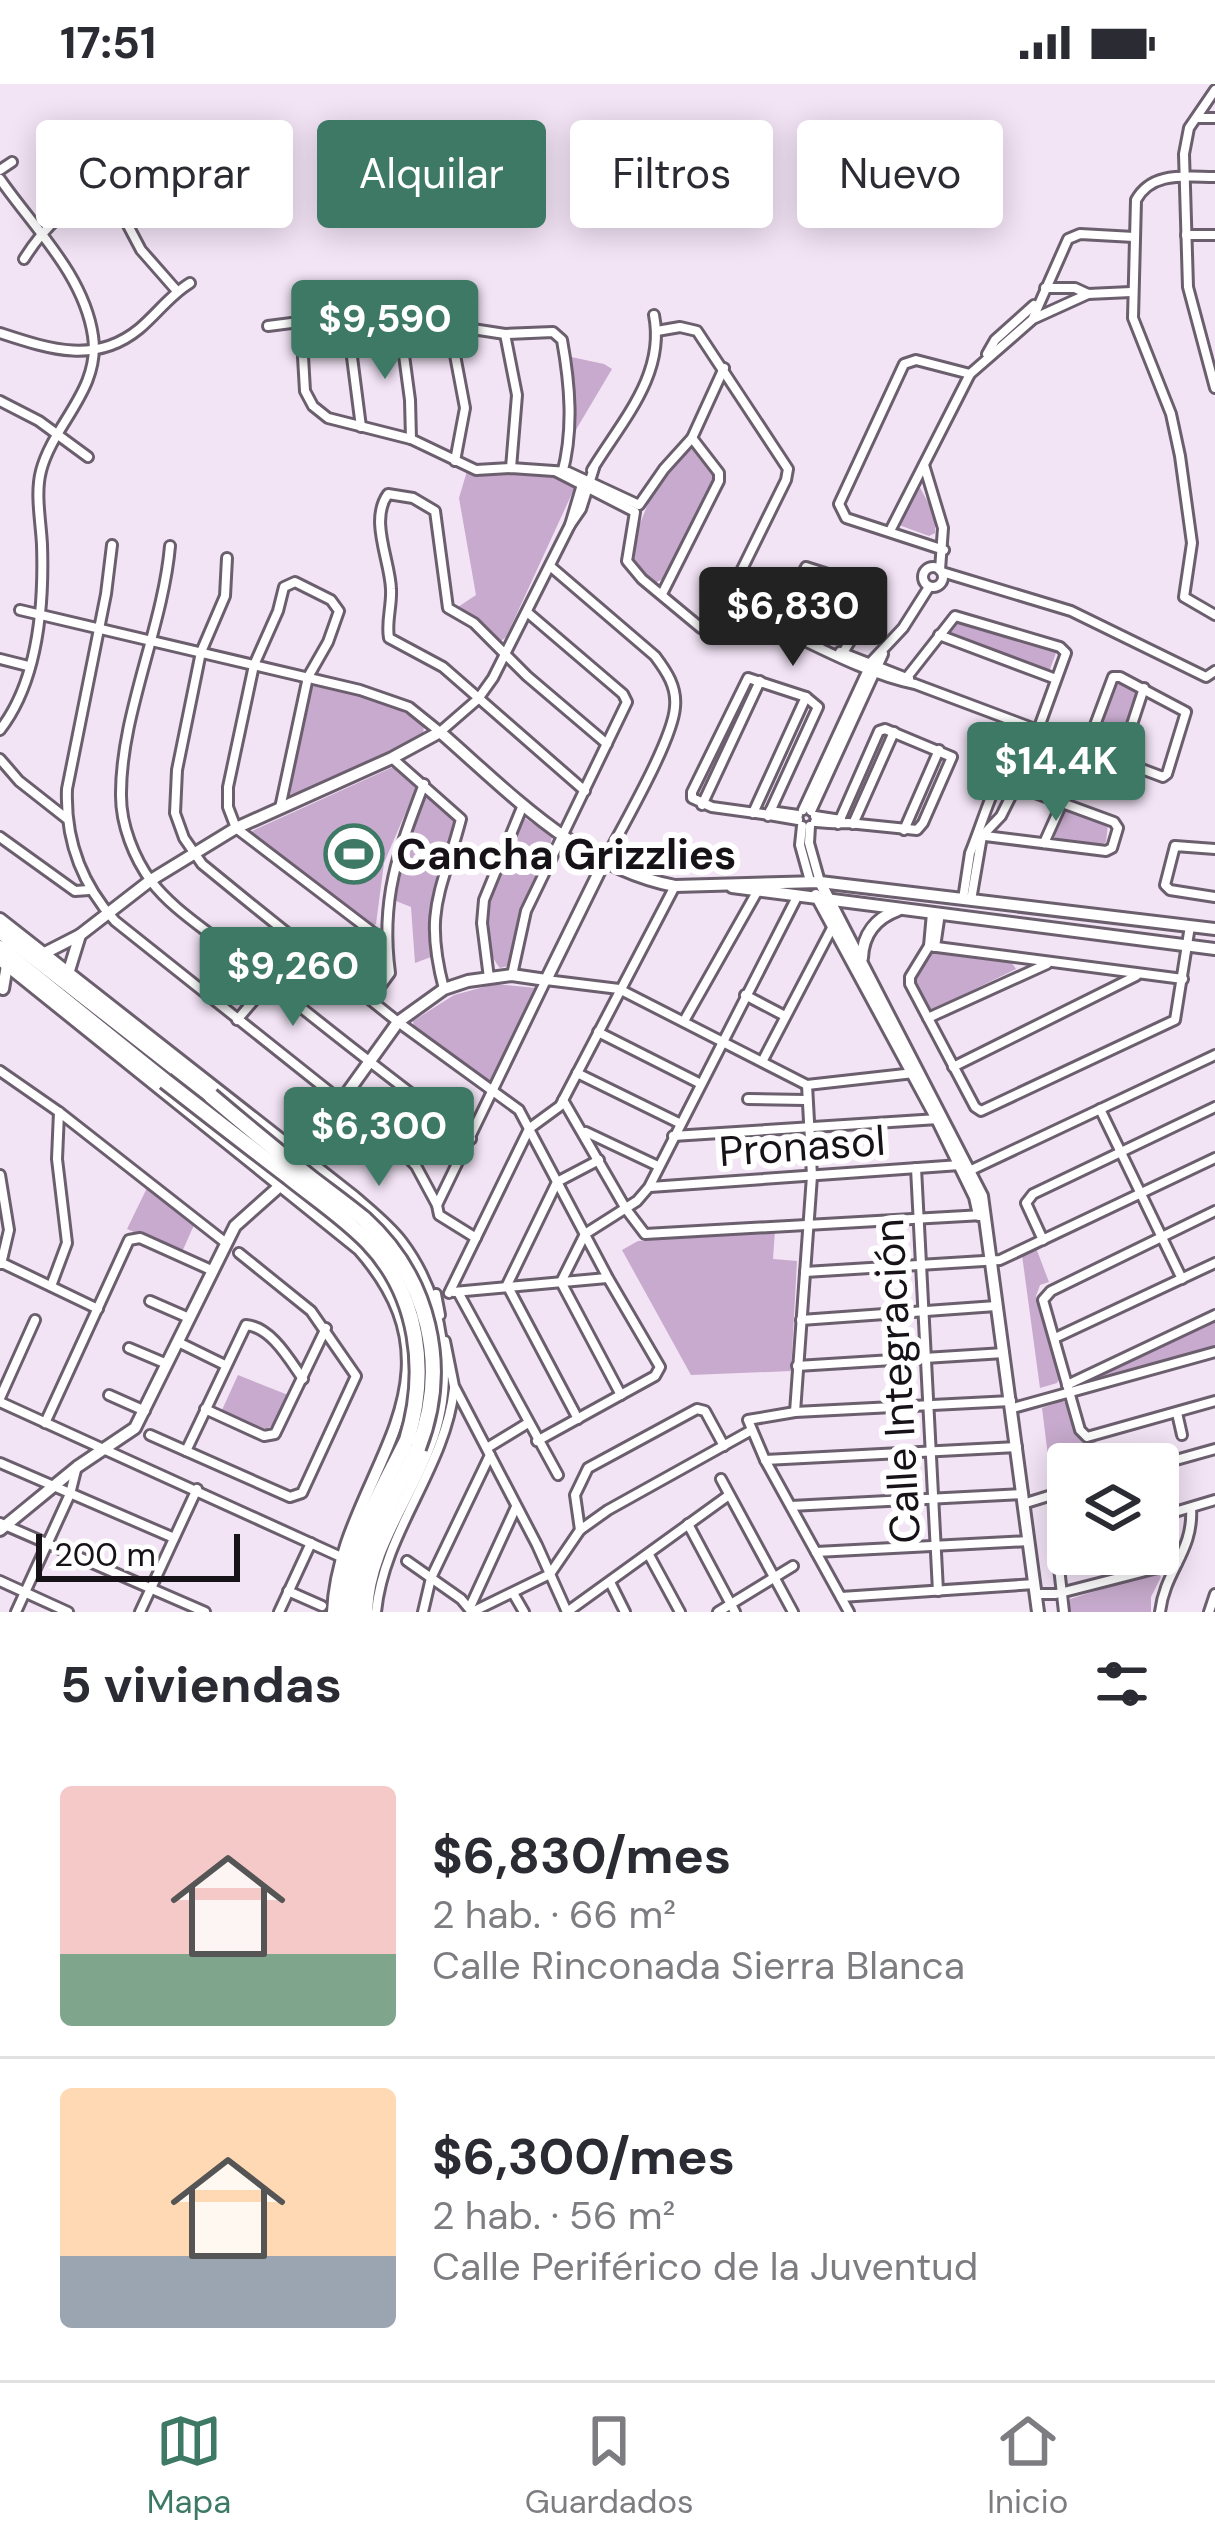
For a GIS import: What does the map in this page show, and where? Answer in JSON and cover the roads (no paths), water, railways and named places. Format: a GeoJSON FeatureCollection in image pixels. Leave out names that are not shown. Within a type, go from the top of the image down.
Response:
{"type":"FeatureCollection","features":[{"type":"Feature","properties":{"kind":"highway"},"geometry":{"type":"LineString","coordinates":[[0,931],[38,955],[164,1081],[334,1213],[368,1242],[384,1264],[410,1316],[418,1352],[412,1444],[358,1539],[343,1612]]}},
{"type":"Feature","properties":{"kind":"highway"},"geometry":{"type":"LineString","coordinates":[[0,948],[99,1008],[364,1220],[400,1261],[418,1291],[433,1346],[430,1407],[371,1544],[356,1612]]}},
{"type":"Feature","properties":{"kind":"highway"},"geometry":{"type":"LineString","coordinates":[[64,984],[105,1045]]}},
{"type":"Feature","properties":{"kind":"highway"},"geometry":{"type":"LineString","coordinates":[[99,1008],[134,1025]]}},
{"type":"Feature","properties":{"kind":"street"},"geometry":{"type":"LineString","coordinates":[[1215,91],[1196,118],[1184,154],[1188,287],[1212,362],[1215,388]]}},
{"type":"Feature","properties":{"kind":"street"},"geometry":{"type":"LineString","coordinates":[[1196,118],[1215,118]]}},
{"type":"Feature","properties":{"kind":"street"},"geometry":{"type":"LineString","coordinates":[[0,730],[17,705],[40,614],[40,479],[84,391],[94,351],[80,292],[0,175],[12,162]]}},
{"type":"Feature","properties":{"kind":"street"},"geometry":{"type":"LineString","coordinates":[[1215,177],[1159,179],[1146,186],[1136,200],[1131,292],[1133,318],[1171,414],[1180,455],[1192,543],[1184,597],[1215,615]]}},
{"type":"Feature","properties":{"kind":"street"},"geometry":{"type":"LineString","coordinates":[[24,260],[40,233],[94,195],[109,192],[141,250],[177,291]]}},
{"type":"Feature","properties":{"kind":"street"},"geometry":{"type":"LineString","coordinates":[[1186,235],[1215,235]]}},
{"type":"Feature","properties":{"kind":"street"},"geometry":{"type":"LineString","coordinates":[[1033,319],[1064,244],[1073,236],[1134,237]]}},
{"type":"Feature","properties":{"kind":"street"},"geometry":{"type":"LineString","coordinates":[[0,333],[57,350],[94,351],[132,334],[190,283]]}},
{"type":"Feature","properties":{"kind":"street"},"geometry":{"type":"LineString","coordinates":[[1043,288],[1075,288],[1088,294]]}},
{"type":"Feature","properties":{"kind":"street"},"geometry":{"type":"LineString","coordinates":[[890,531],[970,374],[983,361],[1033,319],[1088,294],[1131,292]]}},
{"type":"Feature","properties":{"kind":"street"},"geometry":{"type":"LineString","coordinates":[[983,361],[995,340],[1038,301]]}},
{"type":"Feature","properties":{"kind":"street"},"geometry":{"type":"LineString","coordinates":[[354,315],[353,370],[361,427]]}},
{"type":"Feature","properties":{"kind":"street"},"geometry":{"type":"LineString","coordinates":[[268,326],[354,315],[400,320],[411,439]]}},
{"type":"Feature","properties":{"kind":"street"},"geometry":{"type":"LineString","coordinates":[[0,919],[38,955],[80,935],[151,880],[236,828],[440,732],[478,698],[527,612],[594,468],[645,388],[657,331],[654,315]]}},
{"type":"Feature","properties":{"kind":"street"},"geometry":{"type":"LineString","coordinates":[[301,322],[308,399],[328,418],[411,439],[476,470],[511,467],[561,473],[639,505],[692,438],[724,368]]}},
{"type":"Feature","properties":{"kind":"street"},"geometry":{"type":"LineString","coordinates":[[587,485],[637,516],[627,560],[700,628],[714,626],[788,472],[697,331],[680,327],[657,331]]}},
{"type":"Feature","properties":{"kind":"street"},"geometry":{"type":"LineString","coordinates":[[455,460],[465,408],[454,340],[460,330],[553,332],[562,340],[570,407],[561,473]]}},
{"type":"Feature","properties":{"kind":"street"},"geometry":{"type":"LineString","coordinates":[[505,334],[517,394],[511,467]]}},
{"type":"Feature","properties":{"kind":"street"},"geometry":{"type":"LineString","coordinates":[[942,546],[840,512],[839,504],[910,360],[970,374]]}},
{"type":"Feature","properties":{"kind":"street"},"geometry":{"type":"LineString","coordinates":[[0,401],[88,457]]}},
{"type":"Feature","properties":{"kind":"street"},"geometry":{"type":"LineString","coordinates":[[662,594],[719,481],[719,472],[692,438]]}},
{"type":"Feature","properties":{"kind":"street"},"geometry":{"type":"LineString","coordinates":[[923,463],[937,502],[941,584],[929,587],[874,666],[806,818],[815,882],[822,898],[941,1119],[981,1215],[1012,1404],[1038,1612]]}},
{"type":"Feature","properties":{"kind":"street"},"geometry":{"type":"LineString","coordinates":[[585,791],[443,667],[388,636],[392,591],[381,506],[388,494],[435,511],[445,604],[474,623],[607,744]]}},
{"type":"Feature","properties":{"kind":"street"},"geometry":{"type":"LineString","coordinates":[[112,545],[67,789],[66,819],[89,890],[108,913],[237,1021],[409,1156],[438,1210],[476,1238]]}},
{"type":"Feature","properties":{"kind":"street"},"geometry":{"type":"LineString","coordinates":[[170,546],[121,801],[134,852],[151,880],[270,982],[471,1139]]}},
{"type":"Feature","properties":{"kind":"street"},"geometry":{"type":"LineString","coordinates":[[227,558],[223,604],[201,652],[174,796],[178,824],[193,854],[398,1022],[493,1094],[515,1105],[660,1367],[655,1376],[537,1442]]}},
{"type":"Feature","properties":{"kind":"street"},"geometry":{"type":"LineString","coordinates":[[438,1210],[672,723],[675,697],[668,672],[550,566]]}},
{"type":"Feature","properties":{"kind":"street"},"geometry":{"type":"LineString","coordinates":[[839,653],[879,595],[875,589],[806,567],[778,620],[781,630],[839,653],[874,666],[915,683],[1086,749],[1161,776],[1168,774],[1186,712],[1118,676],[1110,679],[1086,749]]}},
{"type":"Feature","properties":{"kind":"street"},"geometry":{"type":"LineString","coordinates":[[929,587],[922,576],[938,570],[1071,611],[1208,678],[1215,671]]}},
{"type":"Feature","properties":{"kind":"street"},"geometry":{"type":"LineString","coordinates":[[819,645],[850,581]]}},
{"type":"Feature","properties":{"kind":"street"},"geometry":{"type":"LineString","coordinates":[[280,808],[308,677],[339,611],[331,599],[295,582],[286,585],[254,665],[227,787],[228,806],[236,828],[384,941]]}},
{"type":"Feature","properties":{"kind":"street"},"geometry":{"type":"LineString","coordinates":[[20,610],[397,701],[562,837],[605,860],[675,886],[815,882],[1215,929]]}},
{"type":"Feature","properties":{"kind":"street"},"geometry":{"type":"LineString","coordinates":[[512,975],[526,911],[627,705],[626,698],[527,612]]}},
{"type":"Feature","properties":{"kind":"street"},"geometry":{"type":"LineString","coordinates":[[905,679],[957,615],[1060,647],[1066,653],[1038,730]]}},
{"type":"Feature","properties":{"kind":"street"},"geometry":{"type":"LineString","coordinates":[[939,635],[1056,680]]}},
{"type":"Feature","properties":{"kind":"street"},"geometry":{"type":"LineString","coordinates":[[0,659],[28,666]]}},
{"type":"Feature","properties":{"kind":"street"},"geometry":{"type":"LineString","coordinates":[[763,814],[817,704],[760,681],[745,680],[692,795],[702,805],[763,814],[904,830],[922,825],[953,761],[951,755],[884,729],[876,734],[845,823]]}},
{"type":"Feature","properties":{"kind":"street"},"geometry":{"type":"LineString","coordinates":[[702,805],[760,681]]}},
{"type":"Feature","properties":{"kind":"street"},"geometry":{"type":"LineString","coordinates":[[1120,761],[1144,688]]}},
{"type":"Feature","properties":{"kind":"street"},"geometry":{"type":"LineString","coordinates":[[763,814],[806,697]]}},
{"type":"Feature","properties":{"kind":"street"},"geometry":{"type":"LineString","coordinates":[[845,823],[894,732]]}},
{"type":"Feature","properties":{"kind":"street"},"geometry":{"type":"LineString","coordinates":[[904,830],[939,750]]}},
{"type":"Feature","properties":{"kind":"street"},"geometry":{"type":"LineString","coordinates":[[392,758],[461,819],[436,898],[434,934],[444,989]]}},
{"type":"Feature","properties":{"kind":"street"},"geometry":{"type":"LineString","coordinates":[[0,760],[66,819]]}},
{"type":"Feature","properties":{"kind":"street"},"geometry":{"type":"LineString","coordinates":[[967,900],[980,836],[997,777],[1009,772],[1016,786],[1114,822],[1118,828],[1106,851],[980,836]]}},
{"type":"Feature","properties":{"kind":"street"},"geometry":{"type":"LineString","coordinates":[[371,999],[390,973],[384,941],[393,870],[424,784]]}},
{"type":"Feature","properties":{"kind":"street"},"geometry":{"type":"LineString","coordinates":[[980,836],[1001,816],[1016,786]]}},
{"type":"Feature","properties":{"kind":"street"},"geometry":{"type":"LineString","coordinates":[[1044,842],[1062,803]]}},
{"type":"Feature","properties":{"kind":"street"},"geometry":{"type":"LineString","coordinates":[[489,977],[484,900],[523,805]]}},
{"type":"Feature","properties":{"kind":"street"},"geometry":{"type":"LineString","coordinates":[[0,837],[75,891],[89,890]]}},
{"type":"Feature","properties":{"kind":"street"},"geometry":{"type":"LineString","coordinates":[[1215,849],[1175,846],[1165,882],[1170,890],[1215,897]]}},
{"type":"Feature","properties":{"kind":"street"},"geometry":{"type":"LineString","coordinates":[[723,885],[1215,949]]}},
{"type":"Feature","properties":{"kind":"street"},"geometry":{"type":"LineString","coordinates":[[453,1292],[530,1128],[555,1112],[563,1100],[675,886]]}},
{"type":"Feature","properties":{"kind":"street"},"geometry":{"type":"LineString","coordinates":[[684,1021],[757,892]]}},
{"type":"Feature","properties":{"kind":"street"},"geometry":{"type":"LineString","coordinates":[[561,1282],[585,1234],[626,1209],[649,1187],[797,895]]}},
{"type":"Feature","properties":{"kind":"street"},"geometry":{"type":"LineString","coordinates":[[822,898],[832,928],[863,974]]}},
{"type":"Feature","properties":{"kind":"street"},"geometry":{"type":"LineString","coordinates":[[863,974],[867,933],[902,908]]}},
{"type":"Feature","properties":{"kind":"street"},"geometry":{"type":"LineString","coordinates":[[936,912],[932,947],[909,980],[975,1108],[983,1111],[1173,1021],[1178,1016],[1190,926]]}},
{"type":"Feature","properties":{"kind":"street"},"geometry":{"type":"LineString","coordinates":[[763,1060],[832,928]]}},
{"type":"Feature","properties":{"kind":"street"},"geometry":{"type":"LineString","coordinates":[[80,935],[64,984],[134,1025],[303,1157],[401,1243],[432,1295],[454,1386],[567,1612],[729,1495]]}},
{"type":"Feature","properties":{"kind":"street"},"geometry":{"type":"LineString","coordinates":[[237,1021],[302,944]]}},
{"type":"Feature","properties":{"kind":"street"},"geometry":{"type":"LineString","coordinates":[[932,947],[1183,979]]}},
{"type":"Feature","properties":{"kind":"street"},"geometry":{"type":"LineString","coordinates":[[4,963],[309,1207],[372,1264],[394,1305],[407,1364],[404,1405],[395,1433],[340,1557],[328,1609],[288,1591]]}},
{"type":"Feature","properties":{"kind":"street"},"geometry":{"type":"LineString","coordinates":[[4,963],[1,990],[25,980]]}},
{"type":"Feature","properties":{"kind":"street"},"geometry":{"type":"LineString","coordinates":[[928,1018],[1049,963]]}},
{"type":"Feature","properties":{"kind":"street"},"geometry":{"type":"LineString","coordinates":[[2,1526],[130,1433],[147,1411],[211,1270],[240,1221],[281,1186],[398,1022],[444,989],[512,975],[619,989],[807,1085],[917,1073]]}},
{"type":"Feature","properties":{"kind":"street"},"geometry":{"type":"LineString","coordinates":[[953,1066],[1137,975]]}},
{"type":"Feature","properties":{"kind":"street"},"geometry":{"type":"LineString","coordinates":[[745,995],[785,1016]]}},
{"type":"Feature","properties":{"kind":"street"},"geometry":{"type":"LineString","coordinates":[[598,1032],[700,1083]]}},
{"type":"Feature","properties":{"kind":"street"},"geometry":{"type":"LineString","coordinates":[[965,1170],[1215,1055]]}},
{"type":"Feature","properties":{"kind":"street"},"geometry":{"type":"LineString","coordinates":[[0,1071],[226,1243]]}},
{"type":"Feature","properties":{"kind":"street"},"geometry":{"type":"LineString","coordinates":[[577,1073],[679,1123]]}},
{"type":"Feature","properties":{"kind":"street"},"geometry":{"type":"LineString","coordinates":[[795,1412],[812,1176],[807,1085]]}},
{"type":"Feature","properties":{"kind":"street"},"geometry":{"type":"LineString","coordinates":[[748,1099],[806,1100]]}},
{"type":"Feature","properties":{"kind":"street"},"geometry":{"type":"LineString","coordinates":[[563,1100],[640,1231],[649,1235],[981,1215]]}},
{"type":"Feature","properties":{"kind":"street"},"geometry":{"type":"LineString","coordinates":[[1043,1240],[1026,1200],[1215,1107]]}},
{"type":"Feature","properties":{"kind":"street"},"geometry":{"type":"LineString","coordinates":[[1100,1109],[1182,1279]]}},
{"type":"Feature","properties":{"kind":"street"},"geometry":{"type":"LineString","coordinates":[[51,1286],[68,1244],[57,1160],[59,1112]]}},
{"type":"Feature","properties":{"kind":"street"},"geometry":{"type":"LineString","coordinates":[[673,1136],[941,1119]]}},
{"type":"Feature","properties":{"kind":"street"},"geometry":{"type":"LineString","coordinates":[[585,1132],[658,1166]]}},
{"type":"Feature","properties":{"kind":"street"},"geometry":{"type":"LineString","coordinates":[[262,1171],[280,1159],[285,1144]]}},
{"type":"Feature","properties":{"kind":"street"},"geometry":{"type":"LineString","coordinates":[[806,1272],[1006,1258],[1215,1158]]}},
{"type":"Feature","properties":{"kind":"street"},"geometry":{"type":"LineString","coordinates":[[507,1286],[557,1182],[599,1160]]}},
{"type":"Feature","properties":{"kind":"street","name":"Pronasol"},"geometry":{"type":"LineString","coordinates":[[649,1187],[916,1168],[965,1170]]}},
{"type":"Feature","properties":{"kind":"street","name":"Calle Integración"},"geometry":{"type":"LineString","coordinates":[[916,1168],[938,1591]]}},
{"type":"Feature","properties":{"kind":"street"},"geometry":{"type":"LineString","coordinates":[[0,1175],[9,1230],[0,1263],[98,1309]]}},
{"type":"Feature","properties":{"kind":"street"},"geometry":{"type":"LineString","coordinates":[[309,1207],[315,1193],[332,1181]]}},
{"type":"Feature","properties":{"kind":"street"},"geometry":{"type":"LineString","coordinates":[[1215,1211],[1044,1297],[1084,1435],[1091,1439],[1215,1402]]}},
{"type":"Feature","properties":{"kind":"street"},"geometry":{"type":"LineString","coordinates":[[45,1424],[134,1238],[211,1270]]}},
{"type":"Feature","properties":{"kind":"street"},"geometry":{"type":"LineString","coordinates":[[150,1435],[290,1497],[300,1495],[356,1379],[326,1328],[239,1252]]}},
{"type":"Feature","properties":{"kind":"street"},"geometry":{"type":"LineString","coordinates":[[1055,1338],[1215,1263]]}},
{"type":"Feature","properties":{"kind":"street"},"geometry":{"type":"LineString","coordinates":[[432,1295],[608,1278]]}},
{"type":"Feature","properties":{"kind":"street"},"geometry":{"type":"LineString","coordinates":[[561,1282],[621,1395]]}},
{"type":"Feature","properties":{"kind":"street"},"geometry":{"type":"LineString","coordinates":[[507,1286],[578,1419]]}},
{"type":"Feature","properties":{"kind":"street"},"geometry":{"type":"LineString","coordinates":[[453,1292],[558,1475]]}},
{"type":"Feature","properties":{"kind":"street"},"geometry":{"type":"LineString","coordinates":[[372,1612],[379,1550],[430,1445],[441,1401],[441,1342],[432,1295]]}},
{"type":"Feature","properties":{"kind":"street"},"geometry":{"type":"LineString","coordinates":[[150,1301],[189,1318]]}},
{"type":"Feature","properties":{"kind":"street"},"geometry":{"type":"LineString","coordinates":[[801,1320],[996,1306]]}},
{"type":"Feature","properties":{"kind":"street"},"geometry":{"type":"LineString","coordinates":[[1068,1388],[1215,1315]]}},
{"type":"Feature","properties":{"kind":"street"},"geometry":{"type":"LineString","coordinates":[[35,1320],[0,1400],[340,1557]]}},
{"type":"Feature","properties":{"kind":"street"},"geometry":{"type":"LineString","coordinates":[[186,1451],[243,1328],[253,1324],[284,1352],[303,1378]]}},
{"type":"Feature","properties":{"kind":"street"},"geometry":{"type":"LineString","coordinates":[[205,1409],[272,1436],[326,1328]]}},
{"type":"Feature","properties":{"kind":"street"},"geometry":{"type":"LineString","coordinates":[[177,1344],[224,1367]]}},
{"type":"Feature","properties":{"kind":"street"},"geometry":{"type":"LineString","coordinates":[[129,1348],[168,1365]]}},
{"type":"Feature","properties":{"kind":"street"},"geometry":{"type":"LineString","coordinates":[[849,1612],[750,1431],[749,1418],[1012,1404],[1215,1352]]}},
{"type":"Feature","properties":{"kind":"street"},"geometry":{"type":"LineString","coordinates":[[797,1366],[1004,1353]]}},
{"type":"Feature","properties":{"kind":"street"},"geometry":{"type":"LineString","coordinates":[[375,1583],[440,1444],[454,1386]]}},
{"type":"Feature","properties":{"kind":"street"},"geometry":{"type":"LineString","coordinates":[[109,1395],[147,1411]]}},
{"type":"Feature","properties":{"kind":"street"},"geometry":{"type":"LineString","coordinates":[[580,1530],[575,1495],[585,1471],[700,1408],[724,1445]]}},
{"type":"Feature","properties":{"kind":"street"},"geometry":{"type":"LineString","coordinates":[[1178,1413],[1183,1435]]}},
{"type":"Feature","properties":{"kind":"street"},"geometry":{"type":"LineString","coordinates":[[423,1612],[431,1579],[489,1452],[527,1423]]}},
{"type":"Feature","properties":{"kind":"street"},"geometry":{"type":"LineString","coordinates":[[471,1610],[550,1574],[580,1530],[750,1431]]}},
{"type":"Feature","properties":{"kind":"street"},"geometry":{"type":"LineString","coordinates":[[765,1460],[1018,1447]]}},
{"type":"Feature","properties":{"kind":"street"},"geometry":{"type":"LineString","coordinates":[[1179,1459],[1215,1449]]}},
{"type":"Feature","properties":{"kind":"street"},"geometry":{"type":"LineString","coordinates":[[0,1463],[174,1538]]}},
{"type":"Feature","properties":{"kind":"street"},"geometry":{"type":"LineString","coordinates":[[16,1612],[70,1494],[77,1468]]}},
{"type":"Feature","properties":{"kind":"street"},"geometry":{"type":"LineString","coordinates":[[721,1479],[793,1612]]}},
{"type":"Feature","properties":{"kind":"street"},"geometry":{"type":"LineString","coordinates":[[140,1612],[197,1489]]}},
{"type":"Feature","properties":{"kind":"street"},"geometry":{"type":"LineString","coordinates":[[790,1506],[1047,1494]]}},
{"type":"Feature","properties":{"kind":"street"},"geometry":{"type":"LineString","coordinates":[[1179,1511],[1215,1500]]}},
{"type":"Feature","properties":{"kind":"street"},"geometry":{"type":"LineString","coordinates":[[471,1610],[517,1506]]}},
{"type":"Feature","properties":{"kind":"street"},"geometry":{"type":"LineString","coordinates":[[1179,1559],[1191,1537],[1191,1508]]}},
{"type":"Feature","properties":{"kind":"street"},"geometry":{"type":"LineString","coordinates":[[688,1524],[733,1608]]}},
{"type":"Feature","properties":{"kind":"street"},"geometry":{"type":"LineString","coordinates":[[2,1526],[206,1612]]}},
{"type":"Feature","properties":{"kind":"street"},"geometry":{"type":"LineString","coordinates":[[816,1552],[1030,1541]]}},
{"type":"Feature","properties":{"kind":"street"},"geometry":{"type":"LineString","coordinates":[[279,1612],[311,1544]]}},
{"type":"Feature","properties":{"kind":"street"},"geometry":{"type":"LineString","coordinates":[[649,1555],[680,1612]]}},
{"type":"Feature","properties":{"kind":"street"},"geometry":{"type":"LineString","coordinates":[[406,1561],[471,1610]]}},
{"type":"Feature","properties":{"kind":"street"},"geometry":{"type":"LineString","coordinates":[[718,1612],[733,1608],[793,1566]]}},
{"type":"Feature","properties":{"kind":"street"},"geometry":{"type":"LineString","coordinates":[[1060,1575],[1064,1612]]}},
{"type":"Feature","properties":{"kind":"street"},"geometry":{"type":"LineString","coordinates":[[841,1597],[1061,1590],[1125,1575]]}},
{"type":"Feature","properties":{"kind":"street"},"geometry":{"type":"LineString","coordinates":[[1160,1612],[1170,1575]]}},
{"type":"Feature","properties":{"kind":"street"},"geometry":{"type":"LineString","coordinates":[[0,1581],[68,1612]]}},
{"type":"Feature","properties":{"kind":"street"},"geometry":{"type":"LineString","coordinates":[[610,1582],[626,1612]]}},
{"type":"Feature","properties":{"kind":"street"},"geometry":{"type":"LineString","coordinates":[[513,1593],[524,1612]]}},
{"type":"Feature","properties":{"kind":"street"},"geometry":{"type":"LineString","coordinates":[[1209,1612],[1215,1594]]}},
{"type":"Feature","properties":{"kind":"place","name":"Cancha Grizzlies"},"geometry":{"type":"Point","coordinates":[354,854]}}]}
